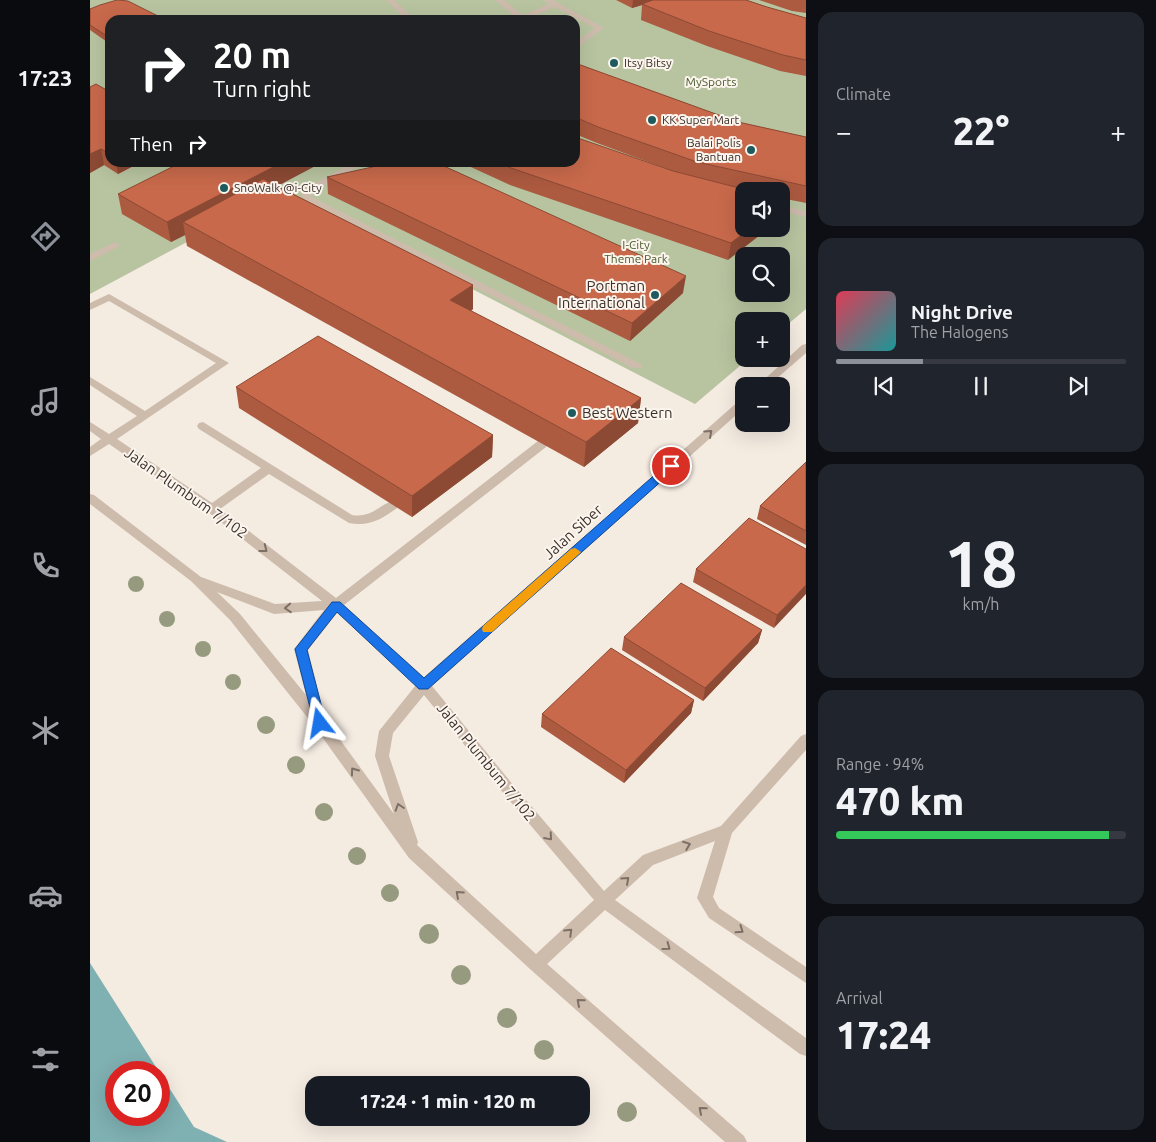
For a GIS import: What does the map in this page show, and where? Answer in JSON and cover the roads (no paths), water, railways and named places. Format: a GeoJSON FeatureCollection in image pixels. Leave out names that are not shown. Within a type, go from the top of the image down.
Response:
{"type":"FeatureCollection","features":[{"type":"Feature","properties":{"kind":"street"},"geometry":{"type":"LineString","coordinates":[[390,0],[405,15]]}},
{"type":"Feature","properties":{"kind":"street"},"geometry":{"type":"LineString","coordinates":[[499,0],[516,15]]}},
{"type":"Feature","properties":{"kind":"street"},"geometry":{"type":"LineString","coordinates":[[547,0],[576,15]]}},
{"type":"Feature","properties":{"kind":"street"},"geometry":{"type":"LineString","coordinates":[[529,15],[555,4]]}},
{"type":"Feature","properties":{"kind":"street"},"geometry":{"type":"LineString","coordinates":[[580,17],[600,28],[580,43]]}},
{"type":"Feature","properties":{"kind":"street"},"geometry":{"type":"LineString","coordinates":[[353,167],[308,191],[306,195],[309,199],[637,366]]}},
{"type":"Feature","properties":{"kind":"street"},"geometry":{"type":"LineString","coordinates":[[790,210],[806,214]]}},
{"type":"Feature","properties":{"kind":"street"},"geometry":{"type":"LineString","coordinates":[[90,258],[115,245]]}},
{"type":"Feature","properties":{"kind":"street"},"geometry":{"type":"LineString","coordinates":[[90,308],[109,297],[224,363],[90,452]]}},
{"type":"Feature","properties":{"kind":"street"},"geometry":{"type":"LineString","coordinates":[[772,377],[806,347]]}},
{"type":"Feature","properties":{"kind":"street"},"geometry":{"type":"LineString","coordinates":[[90,380],[145,416]]}},
{"type":"Feature","properties":{"kind":"street","name":"Jalan Siber"},"geometry":{"type":"LineString","coordinates":[[414,853],[382,756],[386,731],[424,685],[735,410]]}},
{"type":"Feature","properties":{"kind":"street","name":"Jalan Plumbum 7/102"},"geometry":{"type":"LineString","coordinates":[[90,426],[212,509],[336,605],[424,685],[509,790],[603,900],[806,1048]]}},
{"type":"Feature","properties":{"kind":"street"},"geometry":{"type":"LineString","coordinates":[[203,426],[349,519],[360,522],[375,518],[393,505]]}},
{"type":"Feature","properties":{"kind":"street"},"geometry":{"type":"LineString","coordinates":[[320,723],[301,649],[336,605],[542,444]]}},
{"type":"Feature","properties":{"kind":"street"},"geometry":{"type":"LineString","coordinates":[[212,509],[269,468]]}},
{"type":"Feature","properties":{"kind":"street"},"geometry":{"type":"LineString","coordinates":[[90,498],[195,578],[235,618],[320,723],[414,853],[536,964],[738,1142]]}},
{"type":"Feature","properties":{"kind":"street"},"geometry":{"type":"LineString","coordinates":[[195,578],[274,609],[336,605]]}},
{"type":"Feature","properties":{"kind":"street"},"geometry":{"type":"LineString","coordinates":[[806,740],[726,830],[704,898],[714,913],[806,976]]}},
{"type":"Feature","properties":{"kind":"street"},"geometry":{"type":"LineString","coordinates":[[536,964],[648,860],[726,830]]}},
{"type":"Feature","properties":{"kind":"water"},"geometry":{"type":"Polygon","coordinates":[[[90,963],[152,1061],[105,1061],[105,1126],[170,1126],[170,1089],[194,1127],[227,1142],[90,1142],[90,963]]]}},
{"type":"Feature","properties":{"kind":"place","name":"Itsy Bitsy"},"geometry":{"type":"Point","coordinates":[614,63]}},
{"type":"Feature","properties":{"kind":"place","name":"KK Super Mart"},"geometry":{"type":"Point","coordinates":[652,120]}},
{"type":"Feature","properties":{"kind":"place","name":"Balai Polis Bantuan"},"geometry":{"type":"Point","coordinates":[751,150]}},
{"type":"Feature","properties":{"kind":"place","name":"SnoWalk @i-City"},"geometry":{"type":"Point","coordinates":[224,188]}},
{"type":"Feature","properties":{"kind":"place","name":"Portman International"},"geometry":{"type":"Point","coordinates":[655,295]}},
{"type":"Feature","properties":{"kind":"place","name":"Best Western"},"geometry":{"type":"Point","coordinates":[572,413]}},
{"type":"Feature","properties":{"kind":"park label","name":"MySports"},"geometry":{"type":"Point","coordinates":[711,82]}},
{"type":"Feature","properties":{"kind":"park label","name":"I-City Theme Park"},"geometry":{"type":"Point","coordinates":[636,252]}}]}
